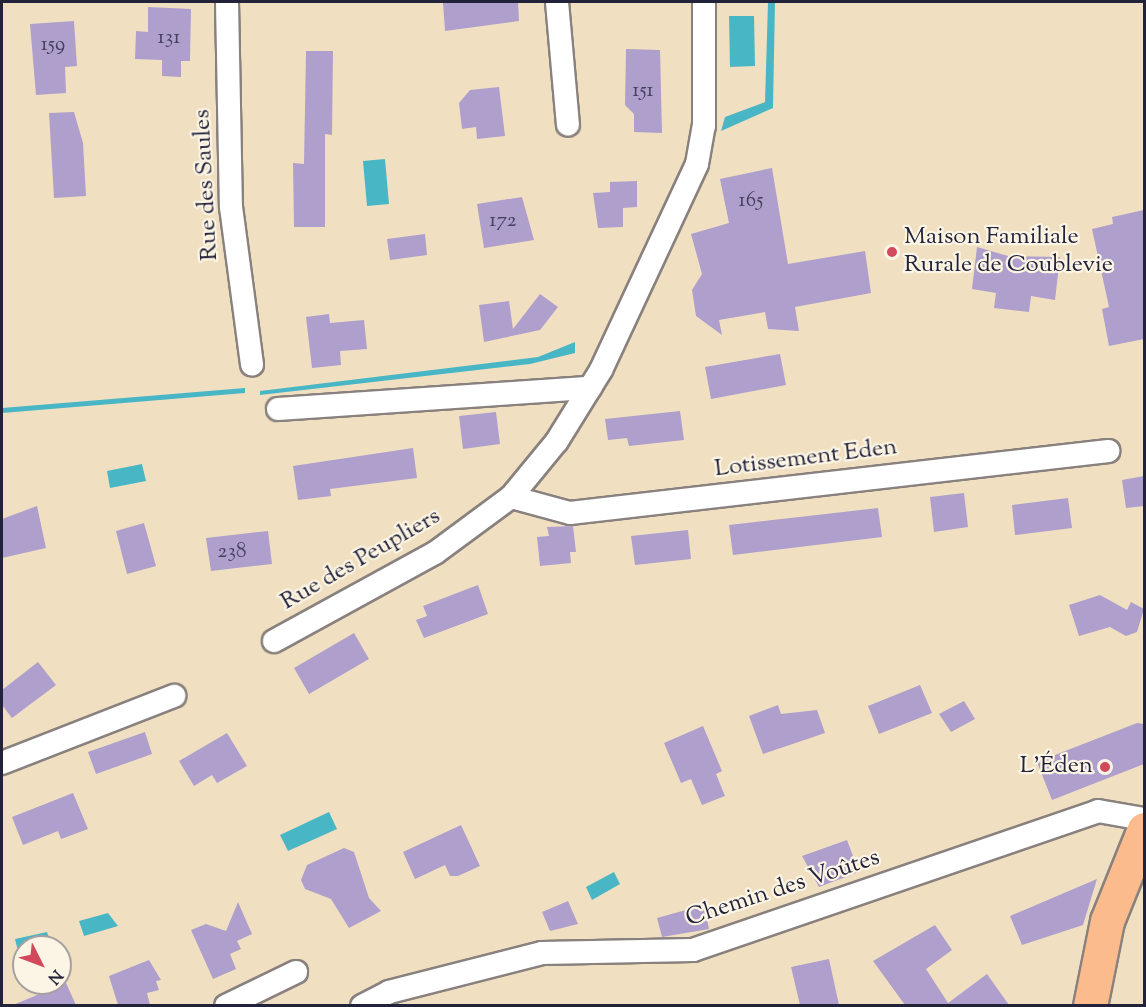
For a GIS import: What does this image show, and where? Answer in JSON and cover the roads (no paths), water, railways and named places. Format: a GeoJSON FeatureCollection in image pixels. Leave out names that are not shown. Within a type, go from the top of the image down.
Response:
{"type":"FeatureCollection","features":[{"type":"Feature","properties":{"kind":"main road"},"geometry":{"type":"LineString","coordinates":[[1090,1005],[1107,921],[1144,829]]}},
{"type":"Feature","properties":{"kind":"street","name":"Rue des Saules"},"geometry":{"type":"LineString","coordinates":[[227,2],[231,207],[252,364]]}},
{"type":"Feature","properties":{"kind":"street"},"geometry":{"type":"LineString","coordinates":[[557,2],[568,125]]}},
{"type":"Feature","properties":{"kind":"street","name":"Rue des Peupliers"},"geometry":{"type":"LineString","coordinates":[[274,641],[435,553],[511,497],[557,441],[590,388],[697,164],[704,126],[704,2]]}},
{"type":"Feature","properties":{"kind":"street"},"geometry":{"type":"LineString","coordinates":[[278,409],[590,388]]}},
{"type":"Feature","properties":{"kind":"street","name":"Lotissement Eden"},"geometry":{"type":"LineString","coordinates":[[511,497],[570,513],[1108,451]]}},
{"type":"Feature","properties":{"kind":"street"},"geometry":{"type":"LineString","coordinates":[[2,763],[174,696]]}},
{"type":"Feature","properties":{"kind":"street","name":"Chemin des Voûtes"},"geometry":{"type":"LineString","coordinates":[[363,1005],[389,992],[542,952],[693,950],[1098,811],[1144,819]]}},
{"type":"Feature","properties":{"kind":"street"},"geometry":{"type":"LineString","coordinates":[[226,1005],[296,972]]}},
{"type":"Feature","properties":{"kind":"water"},"geometry":{"type":"Polygon","coordinates":[[[768,2],[775,2],[773,108],[721,131],[725,117],[765,102],[768,2]]]}},
{"type":"Feature","properties":{"kind":"water"},"geometry":{"type":"Polygon","coordinates":[[[729,16],[754,16],[755,66],[730,67],[729,16]]]}},
{"type":"Feature","properties":{"kind":"water"},"geometry":{"type":"Polygon","coordinates":[[[385,159],[389,204],[367,206],[363,161],[385,159]]]}},
{"type":"Feature","properties":{"kind":"water"},"geometry":{"type":"Polygon","coordinates":[[[575,342],[575,353],[530,364],[260,395],[260,391],[538,357],[575,342]]]}},
{"type":"Feature","properties":{"kind":"water"},"geometry":{"type":"Polygon","coordinates":[[[245,388],[245,393],[2,413],[2,408],[245,388]]]}},
{"type":"Feature","properties":{"kind":"water"},"geometry":{"type":"Polygon","coordinates":[[[142,464],[146,481],[110,488],[107,471],[142,464]]]}},
{"type":"Feature","properties":{"kind":"water"},"geometry":{"type":"Polygon","coordinates":[[[329,812],[337,829],[288,851],[280,835],[329,812]]]}},
{"type":"Feature","properties":{"kind":"water"},"geometry":{"type":"Polygon","coordinates":[[[614,872],[620,884],[592,900],[586,887],[614,872]]]}},
{"type":"Feature","properties":{"kind":"water"},"geometry":{"type":"Polygon","coordinates":[[[108,913],[118,926],[84,936],[79,921],[108,913]]]}},
{"type":"Feature","properties":{"kind":"place","name":"Maison Familiale Rurale de Coublevie"},"geometry":{"type":"Point","coordinates":[892,252]}},
{"type":"Feature","properties":{"kind":"place","name":"L'Éden"},"geometry":{"type":"Point","coordinates":[1105,767]}}]}
